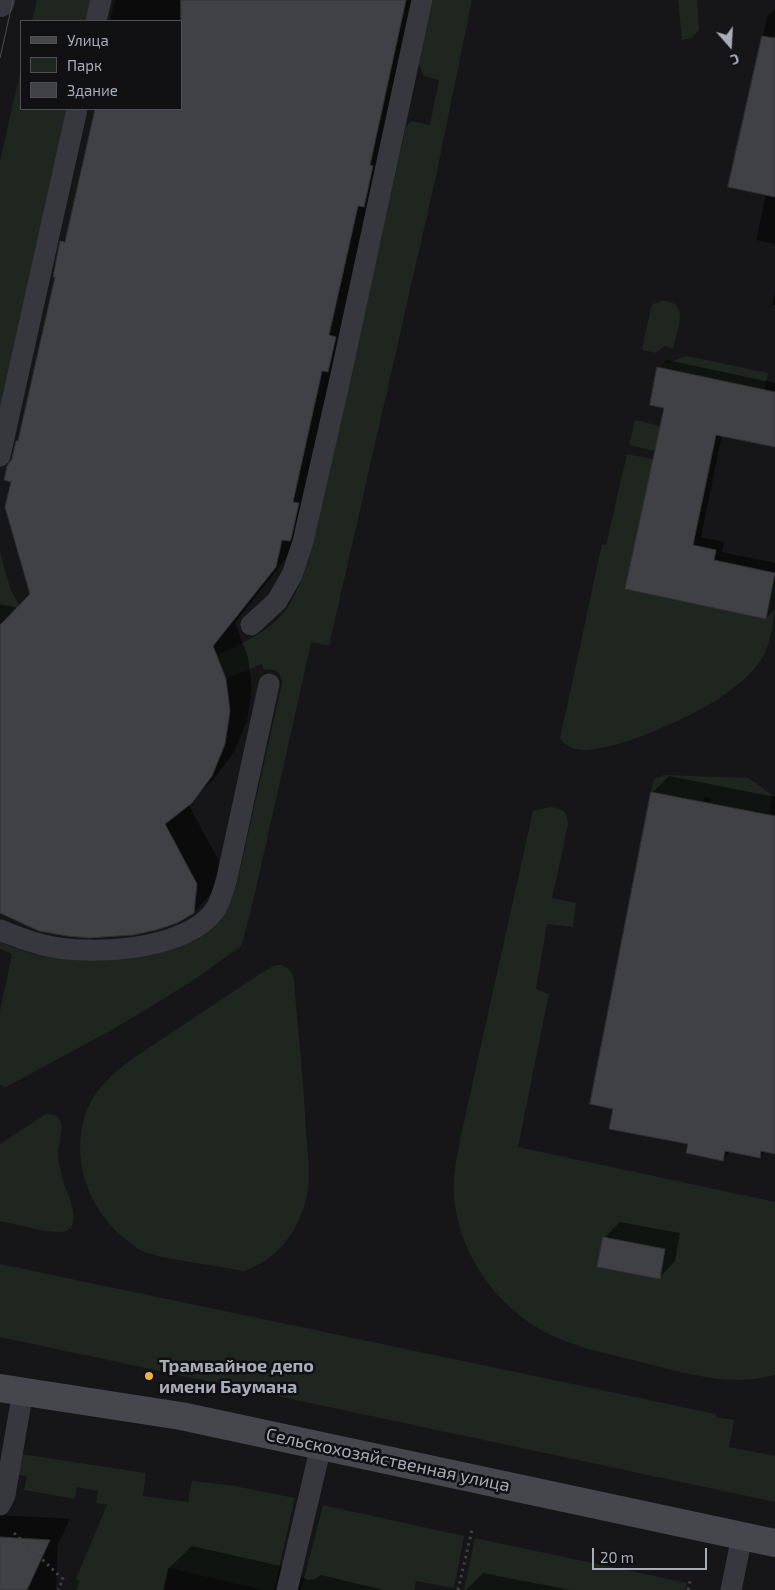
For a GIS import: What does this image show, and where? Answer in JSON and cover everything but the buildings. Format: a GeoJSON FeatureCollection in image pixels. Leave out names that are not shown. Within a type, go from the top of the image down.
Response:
{"type":"FeatureCollection","features":[{"type":"Feature","properties":{"kind":"main road","name":"Сельскохозяйственная улица"},"geometry":{"type":"LineString","coordinates":[[11,1390],[181,1416],[775,1543]]}},
{"type":"Feature","properties":{"kind":"lane"},"geometry":{"type":"LineString","coordinates":[[96,20],[101,0]]}},
{"type":"Feature","properties":{"kind":"lane"},"geometry":{"type":"LineString","coordinates":[[251,625],[277,601],[292,574],[304,542],[342,375],[422,0]]}},
{"type":"Feature","properties":{"kind":"lane"},"geometry":{"type":"LineString","coordinates":[[0,456],[77,110]]}},
{"type":"Feature","properties":{"kind":"lane"},"geometry":{"type":"LineString","coordinates":[[0,930],[44,945],[105,951],[153,944],[192,930],[204,921],[215,909],[224,886],[269,684]]}},
{"type":"Feature","properties":{"kind":"lane"},"geometry":{"type":"LineString","coordinates":[[0,1505],[5,1495],[11,1390]]}},
{"type":"Feature","properties":{"kind":"lane"},"geometry":{"type":"LineString","coordinates":[[287,1590],[321,1446]]}},
{"type":"Feature","properties":{"kind":"lane"},"geometry":{"type":"LineString","coordinates":[[732,1590],[742,1536]]}},
{"type":"Feature","properties":{"kind":"path"},"geometry":{"type":"LineString","coordinates":[[7,1528],[63,1579],[58,1590]]}},
{"type":"Feature","properties":{"kind":"path"},"geometry":{"type":"LineString","coordinates":[[458,1590],[472,1530]]}},
{"type":"Feature","properties":{"kind":"path"},"geometry":{"type":"LineString","coordinates":[[688,1590],[691,1576]]}},
{"type":"Feature","properties":{"kind":"green space"},"geometry":{"type":"Polygon","coordinates":[[[37,0],[92,0],[88,20],[32,20],[37,0]]]}},
{"type":"Feature","properties":{"kind":"green space"},"geometry":{"type":"Polygon","coordinates":[[[433,0],[472,0],[436,176],[329,646],[311,643],[250,915],[241,946],[195,979],[108,1032],[6,1087],[0,1085],[0,1011],[12,954],[0,949],[0,941],[15,948],[43,956],[83,960],[106,960],[152,955],[193,941],[209,931],[224,914],[233,894],[282,683],[279,674],[275,670],[264,670],[262,664],[226,679],[217,655],[241,644],[277,620],[290,604],[300,585],[307,565],[406,126],[412,121],[430,125],[439,80],[424,76],[419,64],[433,0]]]}},
{"type":"Feature","properties":{"kind":"green space"},"geometry":{"type":"Polygon","coordinates":[[[678,0],[697,0],[699,30],[692,38],[682,40],[678,0]]]}},
{"type":"Feature","properties":{"kind":"green space"},"geometry":{"type":"Polygon","coordinates":[[[20,73],[20,110],[70,110],[0,419],[0,161],[20,73]]]}},
{"type":"Feature","properties":{"kind":"green space"},"geometry":{"type":"Polygon","coordinates":[[[663,301],[677,306],[680,312],[679,326],[673,349],[664,346],[656,353],[642,350],[651,308],[653,304],[663,301]]]}},
{"type":"Feature","properties":{"kind":"green space"},"geometry":{"type":"Polygon","coordinates":[[[687,356],[768,373],[764,390],[661,368],[661,365],[687,356]]]}},
{"type":"Feature","properties":{"kind":"green space"},"geometry":{"type":"Polygon","coordinates":[[[635,420],[660,426],[655,451],[629,445],[635,420]]]}},
{"type":"Feature","properties":{"kind":"green space"},"geometry":{"type":"Polygon","coordinates":[[[627,454],[653,459],[626,589],[766,619],[775,577],[772,627],[768,646],[757,666],[737,685],[714,702],[678,721],[637,738],[598,749],[580,750],[570,747],[560,739],[602,544],[606,545],[627,454]]]}},
{"type":"Feature","properties":{"kind":"green space"},"geometry":{"type":"Polygon","coordinates":[[[0,552],[10,588],[19,605],[0,625],[0,552]]]}},
{"type":"Feature","properties":{"kind":"green space"},"geometry":{"type":"Polygon","coordinates":[[[664,775],[749,778],[772,795],[769,814],[710,803],[711,798],[704,797],[703,802],[651,792],[654,779],[664,775]]]}},
{"type":"Feature","properties":{"kind":"green space"},"geometry":{"type":"Polygon","coordinates":[[[551,807],[559,809],[566,814],[568,825],[552,898],[576,903],[573,927],[547,924],[536,989],[549,994],[518,1147],[775,1202],[775,1375],[741,1380],[709,1378],[575,1345],[553,1336],[515,1312],[498,1296],[472,1258],[463,1237],[457,1215],[454,1192],[455,1171],[460,1143],[533,811],[551,807]]]}},
{"type":"Feature","properties":{"kind":"green space"},"geometry":{"type":"Polygon","coordinates":[[[280,965],[290,970],[294,981],[308,1158],[308,1191],[298,1223],[276,1252],[256,1266],[244,1271],[167,1258],[140,1250],[113,1227],[100,1211],[90,1193],[84,1174],[80,1154],[81,1134],[85,1115],[94,1096],[106,1081],[129,1061],[263,972],[273,966],[280,965]]]}},
{"type":"Feature","properties":{"kind":"green space"},"geometry":{"type":"Polygon","coordinates":[[[46,1114],[57,1117],[60,1120],[61,1126],[58,1150],[59,1161],[72,1206],[74,1220],[72,1226],[63,1232],[46,1231],[0,1221],[0,1144],[46,1114]]]}},
{"type":"Feature","properties":{"kind":"green space"},"geometry":{"type":"Polygon","coordinates":[[[0,1264],[716,1414],[716,1417],[734,1420],[729,1447],[775,1456],[775,1502],[0,1337],[0,1264]]]}},
{"type":"Feature","properties":{"kind":"green space"},"geometry":{"type":"Polygon","coordinates":[[[21,1454],[146,1473],[143,1496],[188,1502],[192,1481],[235,1486],[295,1498],[274,1590],[260,1590],[168,1568],[163,1590],[76,1590],[80,1581],[76,1579],[107,1505],[96,1503],[98,1491],[77,1487],[75,1499],[24,1490],[27,1477],[17,1474],[21,1454]]]}},
{"type":"Feature","properties":{"kind":"green space"},"geometry":{"type":"Polygon","coordinates":[[[323,1505],[464,1536],[454,1588],[416,1581],[414,1590],[301,1590],[323,1505]]]}},
{"type":"Feature","properties":{"kind":"green space"},"geometry":{"type":"Polygon","coordinates":[[[475,1538],[687,1583],[685,1590],[464,1590],[475,1538]]]}},
{"type":"Feature","properties":{"kind":"tram line"},"geometry":{"type":"LineString","coordinates":[[0,58],[13,0]]}},
{"type":"Feature","properties":{"kind":"place","name":"Трамвайное депо имени Баумана"},"geometry":{"type":"Point","coordinates":[149,1376]}}]}
